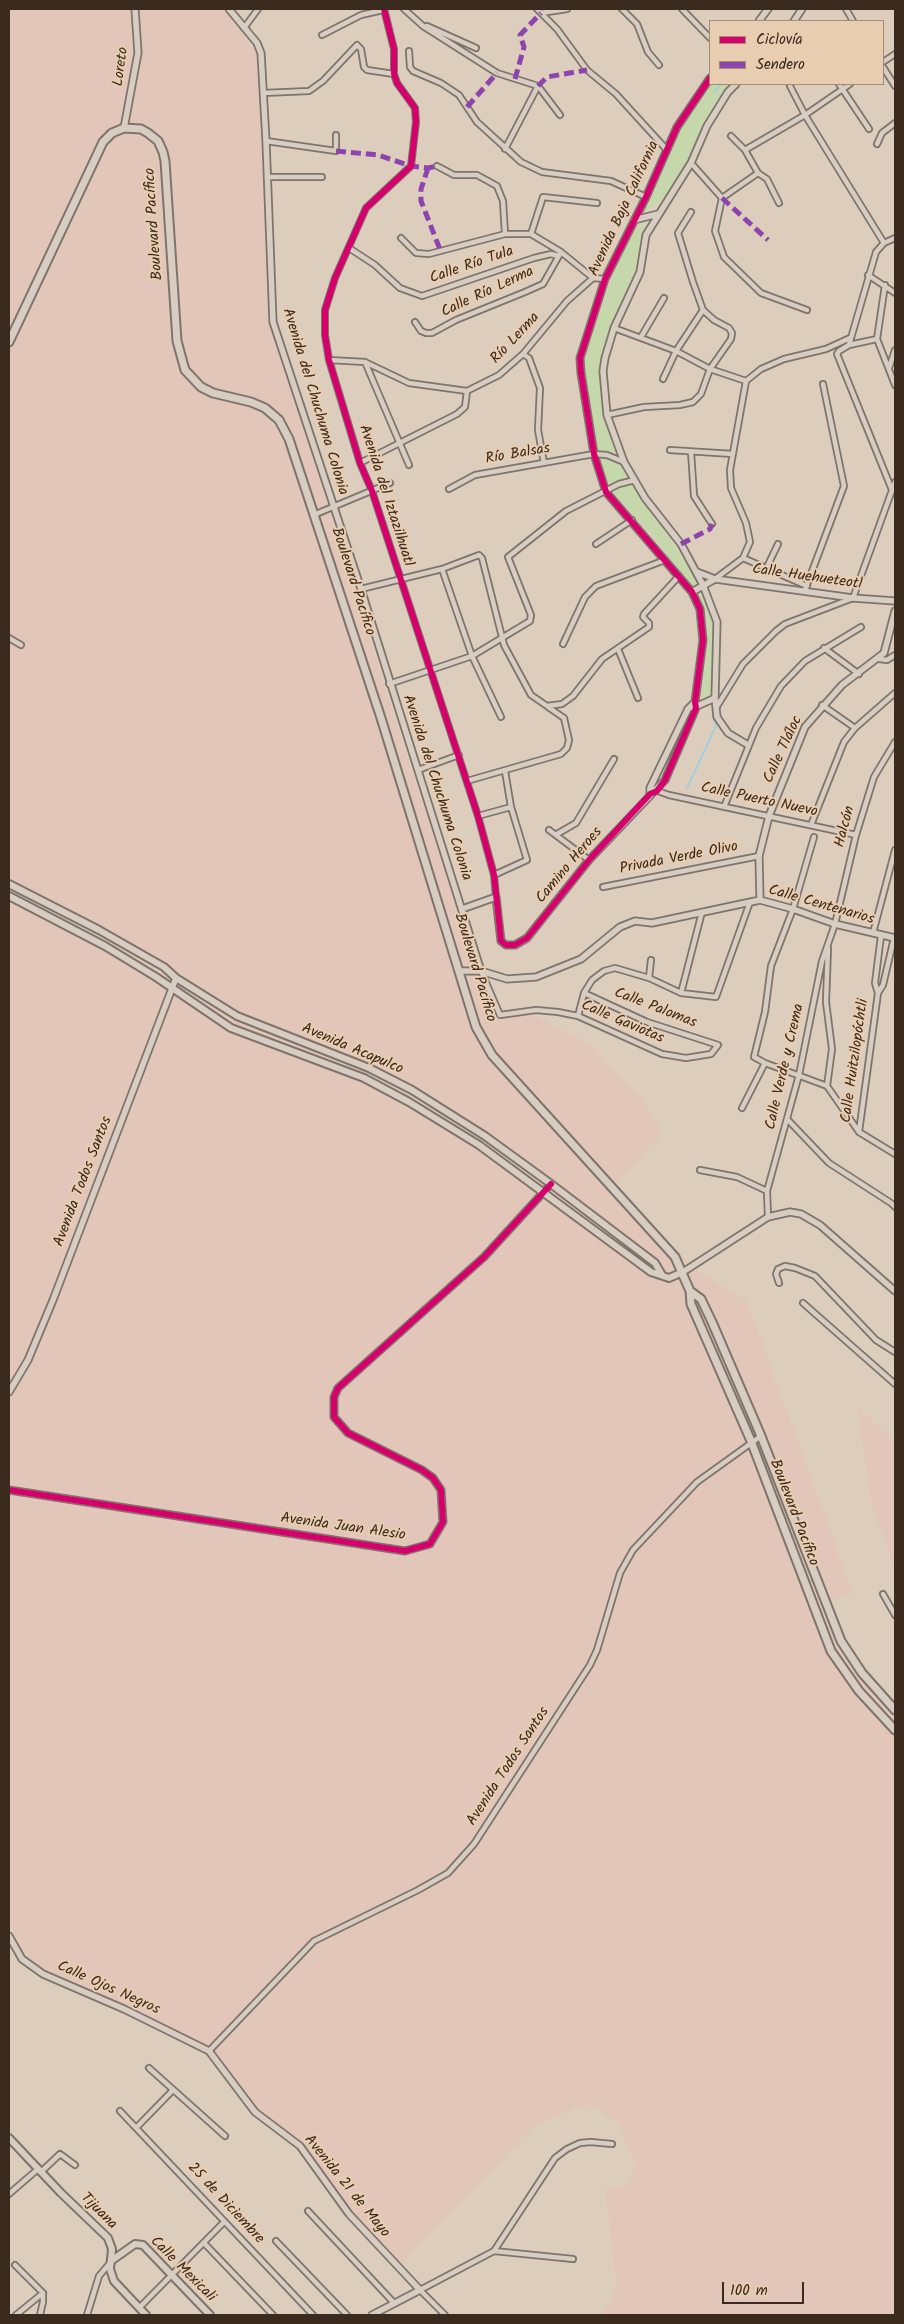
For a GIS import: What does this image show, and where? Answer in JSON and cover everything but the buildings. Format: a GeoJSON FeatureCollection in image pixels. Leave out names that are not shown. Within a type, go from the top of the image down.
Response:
{"type":"FeatureCollection","features":[{"type":"Feature","properties":{"kind":"main road"},"geometry":{"type":"LineString","coordinates":[[9,342],[103,142],[112,133],[124,128]]}},
{"type":"Feature","properties":{"kind":"main road","name":"Boulevard Pacífico"},"geometry":{"type":"LineString","coordinates":[[124,128],[141,129],[148,133],[158,141],[163,152],[177,341],[185,370],[201,387],[213,393],[251,402],[265,408],[279,420],[289,439],[316,514],[476,1027],[492,1056],[675,1257],[690,1290],[691,1304],[751,1442],[831,1651],[859,1691],[895,1730]]}},
{"type":"Feature","properties":{"kind":"main road","name":"Avenida Acapulco"},"geometry":{"type":"LineString","coordinates":[[9,884],[99,930],[164,967],[176,978],[237,1016],[369,1068],[412,1090],[485,1136],[550,1184],[655,1263],[662,1275]]}},
{"type":"Feature","properties":{"kind":"main road","name":"Avenida Acapulco"},"geometry":{"type":"LineString","coordinates":[[9,896],[105,946],[231,1028],[364,1078],[409,1102],[479,1145],[544,1191],[651,1272],[662,1275]]}},
{"type":"Feature","properties":{"kind":"main road"},"geometry":{"type":"LineString","coordinates":[[662,1275],[669,1278],[683,1272]]}},
{"type":"Feature","properties":{"kind":"main road","name":"Boulevard Pacífico"},"geometry":{"type":"LineString","coordinates":[[690,1290],[701,1300],[712,1322],[761,1436],[841,1641],[862,1673],[895,1710]]}},
{"type":"Feature","properties":{"kind":"main road","name":"Tijuana"},"geometry":{"type":"LineString","coordinates":[[9,2138],[39,2171],[108,2238],[112,2248],[110,2269],[114,2281],[146,2315]]}},
{"type":"Feature","properties":{"kind":"main road","name":"Calle Mexicali"},"geometry":{"type":"LineString","coordinates":[[111,2262],[139,2243],[210,2315]]}},
{"type":"Feature","properties":{"kind":"street","name":"Loreto"},"geometry":{"type":"LineString","coordinates":[[124,128],[138,53],[134,9]]}},
{"type":"Feature","properties":{"kind":"street","name":"Avenida del Chuchuma Colonia"},"geometry":{"type":"LineString","coordinates":[[230,9],[257,43],[260,53],[268,177],[273,322],[361,589],[389,684],[481,971]]}},
{"type":"Feature","properties":{"kind":"street"},"geometry":{"type":"LineString","coordinates":[[244,28],[258,9]]}},
{"type":"Feature","properties":{"kind":"street"},"geometry":{"type":"LineString","coordinates":[[404,9],[423,26],[496,73],[538,86],[560,115]]}},
{"type":"Feature","properties":{"kind":"street"},"geometry":{"type":"LineString","coordinates":[[537,9],[557,30],[587,70],[616,94],[667,150]]}},
{"type":"Feature","properties":{"kind":"street"},"geometry":{"type":"LineString","coordinates":[[541,13],[566,9]]}},
{"type":"Feature","properties":{"kind":"street"},"geometry":{"type":"LineString","coordinates":[[622,9],[637,24],[648,52],[659,65]]}},
{"type":"Feature","properties":{"kind":"street"},"geometry":{"type":"LineString","coordinates":[[682,9],[709,37]]}},
{"type":"Feature","properties":{"kind":"street"},"geometry":{"type":"LineString","coordinates":[[760,20],[768,9]]}},
{"type":"Feature","properties":{"kind":"street"},"geometry":{"type":"LineString","coordinates":[[795,20],[802,9]]}},
{"type":"Feature","properties":{"kind":"street"},"geometry":{"type":"LineString","coordinates":[[846,9],[852,20]]}},
{"type":"Feature","properties":{"kind":"street"},"geometry":{"type":"LineString","coordinates":[[263,93],[309,91],[323,81],[357,45],[361,49],[364,67],[367,70],[394,74],[394,49],[384,10],[361,14],[322,35]]}},
{"type":"Feature","properties":{"kind":"street"},"geometry":{"type":"LineString","coordinates":[[423,26],[434,28],[476,48]]}},
{"type":"Feature","properties":{"kind":"street"},"geometry":{"type":"LineString","coordinates":[[409,51],[410,67],[413,71],[459,95],[477,122],[521,162],[542,172],[611,181],[646,197]]}},
{"type":"Feature","properties":{"kind":"street"},"geometry":{"type":"LineString","coordinates":[[884,61],[895,54]]}},
{"type":"Feature","properties":{"kind":"street"},"geometry":{"type":"LineString","coordinates":[[884,69],[895,86]]}},
{"type":"Feature","properties":{"kind":"street","name":"Avenida del Iztazilhuatl"},"geometry":{"type":"LineString","coordinates":[[394,74],[397,83],[415,108],[411,166],[366,208],[335,278],[326,310],[325,335],[329,360],[360,463],[372,491],[399,580],[478,816],[494,875],[501,941],[506,945]]}},
{"type":"Feature","properties":{"kind":"street","name":"Avenida Baja California"},"geometry":{"type":"LineString","coordinates":[[657,791],[665,780],[695,705],[703,640],[702,620],[692,592],[606,492],[594,454],[580,358],[604,279],[646,197],[677,127],[709,79]]}},
{"type":"Feature","properties":{"kind":"street","name":"Avenida Baja California"},"geometry":{"type":"LineString","coordinates":[[735,85],[728,92],[707,126],[691,163],[646,235],[640,272],[614,328],[605,358],[604,371],[607,415],[624,462],[645,498],[681,544],[697,572],[717,622],[716,708],[721,726],[728,733],[748,745]]}},
{"type":"Feature","properties":{"kind":"street"},"geometry":{"type":"LineString","coordinates":[[505,149],[538,86]]}},
{"type":"Feature","properties":{"kind":"street"},"geometry":{"type":"LineString","coordinates":[[790,86],[805,115],[884,243]]}},
{"type":"Feature","properties":{"kind":"street"},"geometry":{"type":"LineString","coordinates":[[745,150],[805,115],[841,86],[869,129]]}},
{"type":"Feature","properties":{"kind":"street"},"geometry":{"type":"LineString","coordinates":[[877,144],[882,133],[895,123]]}},
{"type":"Feature","properties":{"kind":"street"},"geometry":{"type":"LineString","coordinates":[[266,141],[336,151],[336,135]]}},
{"type":"Feature","properties":{"kind":"street"},"geometry":{"type":"LineString","coordinates":[[731,136],[745,150],[758,173],[767,179],[779,203]]}},
{"type":"Feature","properties":{"kind":"street"},"geometry":{"type":"LineString","coordinates":[[691,163],[722,198]]}},
{"type":"Feature","properties":{"kind":"street"},"geometry":{"type":"LineString","coordinates":[[437,166],[454,175],[477,175],[497,186],[503,201],[505,234]]}},
{"type":"Feature","properties":{"kind":"street"},"geometry":{"type":"LineString","coordinates":[[758,173],[722,198],[714,231],[724,257],[761,293],[807,310]]}},
{"type":"Feature","properties":{"kind":"street"},"geometry":{"type":"LineString","coordinates":[[268,177],[322,177]]}},
{"type":"Feature","properties":{"kind":"street"},"geometry":{"type":"LineString","coordinates":[[531,234],[543,197],[597,203]]}},
{"type":"Feature","properties":{"kind":"street"},"geometry":{"type":"LineString","coordinates":[[607,415],[644,407],[680,405],[693,402],[701,394],[710,370],[731,339],[732,333],[729,328],[714,320],[704,310],[678,234],[691,212]]}},
{"type":"Feature","properties":{"kind":"street"},"geometry":{"type":"LineString","coordinates":[[634,220],[658,214]]}},
{"type":"Feature","properties":{"kind":"street"},"geometry":{"type":"LineString","coordinates":[[401,238],[416,253],[429,254],[505,234],[531,234],[593,278],[604,279]]}},
{"type":"Feature","properties":{"kind":"street"},"geometry":{"type":"LineString","coordinates":[[849,345],[876,252],[884,243],[895,238]]}},
{"type":"Feature","properties":{"kind":"street","name":"Calle Río Tula"},"geometry":{"type":"LineString","coordinates":[[349,248],[375,265],[400,288],[422,296],[534,258],[560,254]]}},
{"type":"Feature","properties":{"kind":"street","name":"Calle Río Lerma"},"geometry":{"type":"LineString","coordinates":[[415,322],[421,331],[426,334],[432,333],[456,320],[543,284],[560,254]]}},
{"type":"Feature","properties":{"kind":"street"},"geometry":{"type":"LineString","coordinates":[[868,275],[895,294]]}},
{"type":"Feature","properties":{"kind":"street","name":"Río Lerma"},"geometry":{"type":"LineString","coordinates":[[467,392],[499,375],[523,354],[566,301],[593,278]]}},
{"type":"Feature","properties":{"kind":"street"},"geometry":{"type":"LineString","coordinates":[[886,286],[877,339],[895,385]]}},
{"type":"Feature","properties":{"kind":"street"},"geometry":{"type":"LineString","coordinates":[[641,337],[664,298]]}},
{"type":"Feature","properties":{"kind":"street"},"geometry":{"type":"LineString","coordinates":[[663,379],[676,351],[704,310]]}},
{"type":"Feature","properties":{"kind":"street"},"geometry":{"type":"LineString","coordinates":[[614,328],[676,351],[710,370],[746,381]]}},
{"type":"Feature","properties":{"kind":"street"},"geometry":{"type":"LineString","coordinates":[[692,592],[715,579],[743,558],[750,542],[746,523],[731,488],[730,470],[746,381],[761,369],[784,359],[826,349],[850,338]]}},
{"type":"Feature","properties":{"kind":"street"},"geometry":{"type":"LineString","coordinates":[[877,339],[849,345],[839,350],[837,354],[894,490]]}},
{"type":"Feature","properties":{"kind":"street"},"geometry":{"type":"LineString","coordinates":[[889,368],[895,350]]}},
{"type":"Feature","properties":{"kind":"street"},"geometry":{"type":"LineString","coordinates":[[523,354],[528,358],[540,388],[538,430],[544,463]]}},
{"type":"Feature","properties":{"kind":"street"},"geometry":{"type":"LineString","coordinates":[[329,360],[365,362],[410,383],[467,392],[465,407],[456,414],[360,463]]}},
{"type":"Feature","properties":{"kind":"street"},"geometry":{"type":"LineString","coordinates":[[365,362],[409,465]]}},
{"type":"Feature","properties":{"kind":"street"},"geometry":{"type":"LineString","coordinates":[[743,558],[768,567],[806,588],[844,486],[823,384]]}},
{"type":"Feature","properties":{"kind":"street"},"geometry":{"type":"LineString","coordinates":[[670,450],[733,454]]}},
{"type":"Feature","properties":{"kind":"street"},"geometry":{"type":"LineString","coordinates":[[691,452],[694,496],[712,524]]}},
{"type":"Feature","properties":{"kind":"street"},"geometry":{"type":"LineString","coordinates":[[594,454],[607,455],[624,462]]}},
{"type":"Feature","properties":{"kind":"street","name":"Río Balsas"},"geometry":{"type":"LineString","coordinates":[[449,489],[475,475],[594,454]]}},
{"type":"Feature","properties":{"kind":"street"},"geometry":{"type":"LineString","coordinates":[[389,684],[472,656],[530,621],[531,615],[508,557],[566,511],[634,480]]}},
{"type":"Feature","properties":{"kind":"street"},"geometry":{"type":"LineString","coordinates":[[716,708],[744,664],[776,631],[785,624],[853,598],[894,490],[895,482]]}},
{"type":"Feature","properties":{"kind":"street"},"geometry":{"type":"LineString","coordinates":[[316,514],[390,483]]}},
{"type":"Feature","properties":{"kind":"street"},"geometry":{"type":"LineString","coordinates":[[596,544],[632,520]]}},
{"type":"Feature","properties":{"kind":"street"},"geometry":{"type":"LineString","coordinates":[[768,567],[778,544]]}},
{"type":"Feature","properties":{"kind":"street"},"geometry":{"type":"LineString","coordinates":[[361,589],[442,569],[475,555],[482,558],[504,645],[531,695],[564,718],[569,740],[567,748],[561,754],[467,781]]}},
{"type":"Feature","properties":{"kind":"street"},"geometry":{"type":"LineString","coordinates":[[563,644],[585,597],[596,586],[665,560]]}},
{"type":"Feature","properties":{"kind":"street"},"geometry":{"type":"LineString","coordinates":[[442,569],[472,656],[501,717]]}},
{"type":"Feature","properties":{"kind":"street","name":"Calle Huehueteotl"},"geometry":{"type":"LineString","coordinates":[[697,572],[715,579],[806,588],[853,598],[895,601]]}},
{"type":"Feature","properties":{"kind":"street"},"geometry":{"type":"LineString","coordinates":[[547,706],[562,704],[573,696],[602,659],[649,627],[649,624],[643,617],[644,614],[679,576]]}},
{"type":"Feature","properties":{"kind":"street","name":"Calle Tláloc"},"geometry":{"type":"LineString","coordinates":[[760,900],[759,856],[768,816],[805,727],[822,705],[842,685],[879,659],[887,648],[895,611]]}},
{"type":"Feature","properties":{"kind":"street"},"geometry":{"type":"LineString","coordinates":[[724,807],[748,745],[781,686],[805,661],[861,627]]}},
{"type":"Feature","properties":{"kind":"street"},"geometry":{"type":"LineString","coordinates":[[9,638],[21,645]]}},
{"type":"Feature","properties":{"kind":"street"},"geometry":{"type":"LineString","coordinates":[[824,648],[859,674]]}},
{"type":"Feature","properties":{"kind":"street"},"geometry":{"type":"LineString","coordinates":[[618,649],[638,698]]}},
{"type":"Feature","properties":{"kind":"street"},"geometry":{"type":"LineString","coordinates":[[879,659],[887,660],[895,655]]}},
{"type":"Feature","properties":{"kind":"street"},"geometry":{"type":"LineString","coordinates":[[811,825],[844,742],[855,728],[895,693]]}},
{"type":"Feature","properties":{"kind":"street"},"geometry":{"type":"LineString","coordinates":[[650,791],[688,709],[716,698]]}},
{"type":"Feature","properties":{"kind":"street"},"geometry":{"type":"LineString","coordinates":[[822,705],[855,728]]}},
{"type":"Feature","properties":{"kind":"street","name":"Halcón"},"geometry":{"type":"LineString","coordinates":[[836,924],[856,836],[874,777],[895,742]]}},
{"type":"Feature","properties":{"kind":"street"},"geometry":{"type":"LineString","coordinates":[[418,770],[459,755]]}},
{"type":"Feature","properties":{"kind":"street"},"geometry":{"type":"LineString","coordinates":[[557,834],[576,823],[614,759]]}},
{"type":"Feature","properties":{"kind":"street"},"geometry":{"type":"LineString","coordinates":[[494,875],[527,860],[511,807],[506,771]]}},
{"type":"Feature","properties":{"kind":"street","name":"Camino Heroes"},"geometry":{"type":"LineString","coordinates":[[506,945],[515,945],[527,938],[589,860],[650,791],[657,791]]}},
{"type":"Feature","properties":{"kind":"street","name":"Calle Puerto Nuevo"},"geometry":{"type":"LineString","coordinates":[[657,791],[856,836]]}},
{"type":"Feature","properties":{"kind":"street"},"geometry":{"type":"LineString","coordinates":[[478,816],[511,807]]}},
{"type":"Feature","properties":{"kind":"street"},"geometry":{"type":"LineString","coordinates":[[549,830],[557,834],[589,860]]}},
{"type":"Feature","properties":{"kind":"street"},"geometry":{"type":"LineString","coordinates":[[814,837],[793,909],[771,966],[765,1012],[754,1057],[765,1063],[827,1086],[858,1132],[895,1154]]}},
{"type":"Feature","properties":{"kind":"street"},"geometry":{"type":"LineString","coordinates":[[873,933],[895,850]]}},
{"type":"Feature","properties":{"kind":"street","name":"Privada Verde Olivo"},"geometry":{"type":"LineString","coordinates":[[603,887],[759,856]]}},
{"type":"Feature","properties":{"kind":"street"},"geometry":{"type":"LineString","coordinates":[[462,909],[496,897]]}},
{"type":"Feature","properties":{"kind":"street","name":"Calle Centenarios"},"geometry":{"type":"LineString","coordinates":[[460,971],[481,971],[507,979],[536,977],[581,959],[620,927],[635,921],[652,923],[760,900],[836,924],[894,938]]}},
{"type":"Feature","properties":{"kind":"street"},"geometry":{"type":"LineString","coordinates":[[578,1016],[584,993],[592,980],[604,971],[616,968],[649,978],[681,993],[716,997],[750,902]]}},
{"type":"Feature","properties":{"kind":"street"},"geometry":{"type":"LineString","coordinates":[[681,993],[702,912]]}},
{"type":"Feature","properties":{"kind":"street","name":"Calle Verde y Crema"},"geometry":{"type":"LineString","coordinates":[[768,1217],[767,1191],[800,1075],[822,961],[836,924]]}},
{"type":"Feature","properties":{"kind":"street","name":"Calle Huitzilopóchtli"},"geometry":{"type":"LineString","coordinates":[[858,1132],[878,992],[875,983],[881,936]]}},
{"type":"Feature","properties":{"kind":"street","name":"Calle Huitzilopóchtli"},"geometry":{"type":"LineString","coordinates":[[878,992],[883,985],[894,938]]}},
{"type":"Feature","properties":{"kind":"street"},"geometry":{"type":"LineString","coordinates":[[827,1086],[832,1049],[826,1002],[829,942]]}},
{"type":"Feature","properties":{"kind":"street"},"geometry":{"type":"LineString","coordinates":[[649,978],[651,960]]}},
{"type":"Feature","properties":{"kind":"street","name":"Calle Gaviotas"},"geometry":{"type":"LineString","coordinates":[[481,971],[500,1015],[536,1010],[578,1016],[662,1054],[686,1058],[711,1054],[718,1045]]}},
{"type":"Feature","properties":{"kind":"street","name":"Avenida Todos Santos"},"geometry":{"type":"LineString","coordinates":[[9,1392],[28,1360],[53,1300],[176,978]]}},
{"type":"Feature","properties":{"kind":"street","name":"Calle Palomas"},"geometry":{"type":"LineString","coordinates":[[584,993],[647,1022],[718,1045]]}},
{"type":"Feature","properties":{"kind":"street"},"geometry":{"type":"LineString","coordinates":[[742,1108],[765,1063]]}},
{"type":"Feature","properties":{"kind":"street"},"geometry":{"type":"LineString","coordinates":[[788,1120],[829,1163],[891,1202],[895,1208]]}},
{"type":"Feature","properties":{"kind":"street"},"geometry":{"type":"LineString","coordinates":[[700,1170],[737,1177],[767,1191]]}},
{"type":"Feature","properties":{"kind":"street","name":"Avenida Juan Alesio"},"geometry":{"type":"LineString","coordinates":[[9,1490],[405,1551],[430,1544],[444,1522],[441,1490],[433,1478],[422,1470],[348,1432],[334,1417],[334,1397],[338,1388],[484,1258],[550,1184]]}},
{"type":"Feature","properties":{"kind":"street"},"geometry":{"type":"LineString","coordinates":[[683,1272],[768,1217],[790,1212],[801,1214],[820,1225],[895,1291]]}},
{"type":"Feature","properties":{"kind":"street"},"geometry":{"type":"LineString","coordinates":[[779,1283],[776,1274],[778,1269],[784,1266],[815,1276],[876,1340],[895,1352]]}},
{"type":"Feature","properties":{"kind":"street"},"geometry":{"type":"LineString","coordinates":[[803,1303],[895,1384]]}},
{"type":"Feature","properties":{"kind":"street","name":"Avenida Todos Santos"},"geometry":{"type":"LineString","coordinates":[[209,2051],[314,1941],[418,1890],[448,1872],[474,1844],[590,1665],[597,1650],[620,1573],[633,1550],[697,1482],[761,1436]]}},
{"type":"Feature","properties":{"kind":"street"},"geometry":{"type":"LineString","coordinates":[[883,1594],[895,1615]]}},
{"type":"Feature","properties":{"kind":"street","name":"Calle Ojos Negros"},"geometry":{"type":"LineString","coordinates":[[9,1936],[22,1959],[43,1974],[124,2009],[209,2051]]}},
{"type":"Feature","properties":{"kind":"street","name":"Avenida 21 de Mayo"},"geometry":{"type":"LineString","coordinates":[[209,2051],[255,2112],[300,2146],[349,2214],[445,2315]]}},
{"type":"Feature","properties":{"kind":"street"},"geometry":{"type":"LineString","coordinates":[[149,2068],[225,2136]]}},
{"type":"Feature","properties":{"kind":"street"},"geometry":{"type":"LineString","coordinates":[[136,2128],[173,2090]]}},
{"type":"Feature","properties":{"kind":"street","name":"25 de Diciembre"},"geometry":{"type":"LineString","coordinates":[[120,2111],[313,2315]]}},
{"type":"Feature","properties":{"kind":"street"},"geometry":{"type":"LineString","coordinates":[[375,2315],[394,2303],[494,2251],[555,2158],[567,2149],[580,2143],[612,2144]]}},
{"type":"Feature","properties":{"kind":"street"},"geometry":{"type":"LineString","coordinates":[[9,2194],[60,2154],[75,2165]]}},
{"type":"Feature","properties":{"kind":"street"},"geometry":{"type":"LineString","coordinates":[[308,2211],[394,2303]]}},
{"type":"Feature","properties":{"kind":"street"},"geometry":{"type":"LineString","coordinates":[[139,2308],[224,2222]]}},
{"type":"Feature","properties":{"kind":"street"},"geometry":{"type":"LineString","coordinates":[[276,2241],[347,2315]]}},
{"type":"Feature","properties":{"kind":"street"},"geometry":{"type":"LineString","coordinates":[[204,2244],[272,2315]]}},
{"type":"Feature","properties":{"kind":"street"},"geometry":{"type":"LineString","coordinates":[[494,2251],[572,2259]]}},
{"type":"Feature","properties":{"kind":"street"},"geometry":{"type":"LineString","coordinates":[[87,2315],[99,2276],[111,2262]]}},
{"type":"Feature","properties":{"kind":"street"},"geometry":{"type":"LineString","coordinates":[[15,2265],[42,2293],[43,2302],[40,2315]]}},
{"type":"Feature","properties":{"kind":"street"},"geometry":{"type":"LineString","coordinates":[[16,2315],[42,2293]]}},
{"type":"Feature","properties":{"kind":"shaded area"},"geometry":{"type":"Polygon","coordinates":[[[9,9],[225,9],[257,55],[263,146],[269,319],[412,773],[498,1011],[509,1018],[530,1013],[591,1045],[642,1098],[662,1134],[616,1185],[623,1196],[694,1268],[747,1302],[853,1593],[830,1601],[845,1640],[895,1704],[895,2315],[600,2315],[615,2296],[616,2277],[605,2190],[630,2184],[636,2165],[618,2122],[587,2104],[537,2124],[397,2268],[344,2207],[301,2143],[257,2119],[210,2047],[36,1967],[17,1941],[9,1921],[9,9]]]}},
{"type":"Feature","properties":{"kind":"shaded area"},"geometry":{"type":"Polygon","coordinates":[[[857,1407],[895,1443],[895,1570],[872,1503],[857,1407]]]}},
{"type":"Feature","properties":{"kind":"green space"},"geometry":{"type":"Polygon","coordinates":[[[711,85],[729,85],[715,103],[687,161],[663,200],[643,213],[683,124],[711,85]]]}},
{"type":"Feature","properties":{"kind":"green space"},"geometry":{"type":"Polygon","coordinates":[[[646,222],[640,239],[639,254],[630,285],[604,345],[599,366],[603,416],[628,477],[698,581],[693,586],[689,584],[658,542],[611,490],[599,460],[591,426],[583,366],[588,346],[616,268],[633,232],[646,222]]]}},
{"type":"Feature","properties":{"kind":"green space"},"geometry":{"type":"Polygon","coordinates":[[[699,592],[705,595],[716,625],[712,695],[700,701],[708,647],[708,622],[699,592]]]}},
{"type":"Feature","properties":{"kind":"waterway"},"geometry":{"type":"LineString","coordinates":[[715,92],[720,85]]}},
{"type":"Feature","properties":{"kind":"waterway"},"geometry":{"type":"LineString","coordinates":[[687,788],[716,726],[712,712]]}},
{"type":"Feature","properties":{"kind":"marked path"},"geometry":{"type":"LineString","coordinates":[[515,79],[524,47],[520,35],[541,13]]}},
{"type":"Feature","properties":{"kind":"marked path"},"geometry":{"type":"LineString","coordinates":[[538,86],[547,77],[587,70]]}},
{"type":"Feature","properties":{"kind":"marked path"},"geometry":{"type":"LineString","coordinates":[[467,107],[497,73]]}},
{"type":"Feature","properties":{"kind":"marked path"},"geometry":{"type":"LineString","coordinates":[[336,151],[378,155],[411,166],[428,168],[437,166]]}},
{"type":"Feature","properties":{"kind":"marked path"},"geometry":{"type":"LineString","coordinates":[[428,168],[421,189],[421,201],[441,252]]}},
{"type":"Feature","properties":{"kind":"marked path"},"geometry":{"type":"LineString","coordinates":[[722,198],[768,240]]}},
{"type":"Feature","properties":{"kind":"marked path"},"geometry":{"type":"LineString","coordinates":[[681,544],[710,529],[712,524]]}},
{"type":"Feature","properties":{"kind":"cycle path"},"geometry":{"type":"LineString","coordinates":[[384,9],[394,49],[394,74],[397,83],[415,108],[416,122],[411,166],[366,208],[335,278],[325,310],[325,335],[329,360],[360,463],[372,491],[478,816],[494,875],[501,941],[506,945],[515,945],[527,938],[589,860],[650,794],[657,791],[665,780],[696,708],[695,702],[703,640],[700,609],[692,592],[606,492],[594,454],[580,358],[605,279],[646,197],[677,127],[709,79]]}},
{"type":"Feature","properties":{"kind":"cycle path"},"geometry":{"type":"LineString","coordinates":[[9,1490],[405,1551],[430,1544],[443,1522],[441,1490],[433,1478],[422,1470],[348,1433],[334,1417],[334,1397],[338,1388],[484,1257],[551,1184]]}}]}
